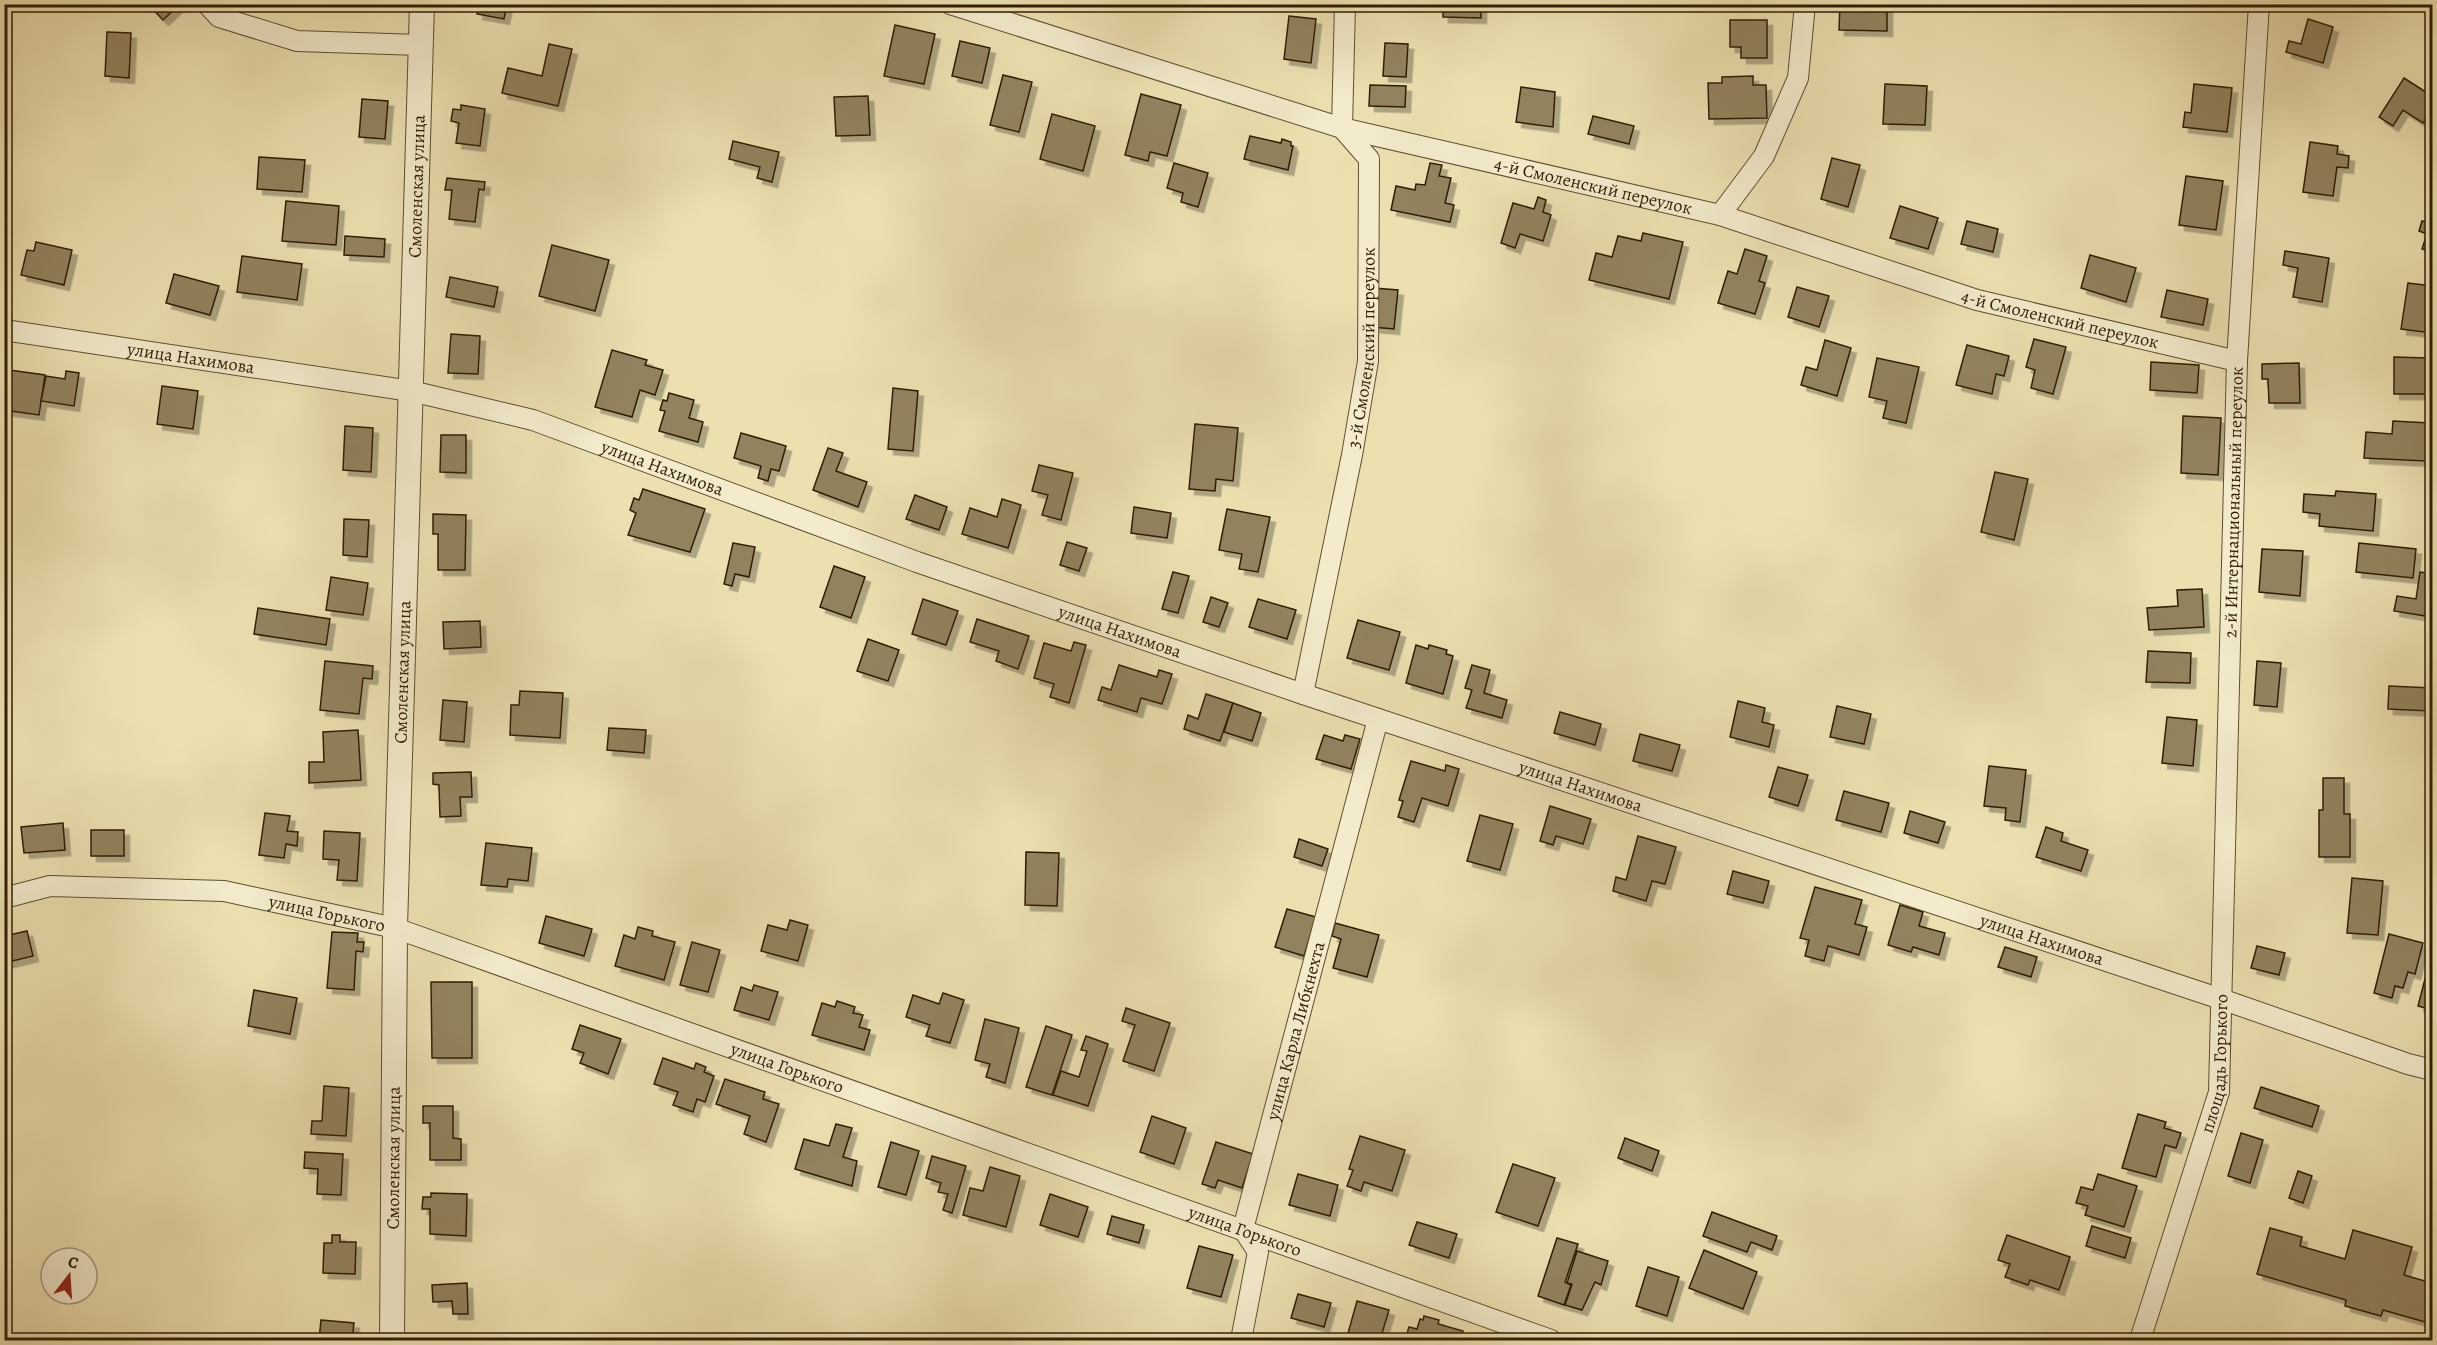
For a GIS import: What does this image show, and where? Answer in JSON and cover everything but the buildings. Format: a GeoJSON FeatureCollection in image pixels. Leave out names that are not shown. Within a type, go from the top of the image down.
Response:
{"type":"FeatureCollection","features":[{"type":"Feature","properties":{"kind":"street"},"geometry":{"type":"LineString","coordinates":[[207,4],[219,17],[297,41],[420,45]]}},
{"type":"Feature","properties":{"kind":"street","name":"Смоленская улица"},"geometry":{"type":"LineString","coordinates":[[392,1341],[395,928],[422,4]]}},
{"type":"Feature","properties":{"kind":"street","name":"4-й Смоленский переулок"},"geometry":{"type":"LineString","coordinates":[[950,4],[1342,128],[1720,215],[1977,300],[2237,361]]}},
{"type":"Feature","properties":{"kind":"street"},"geometry":{"type":"LineString","coordinates":[[1342,128],[1345,4]]}},
{"type":"Feature","properties":{"kind":"street"},"geometry":{"type":"LineString","coordinates":[[1720,215],[1764,156],[1798,78],[1805,4]]}},
{"type":"Feature","properties":{"kind":"street","name":"2-й Интернациональный переулок"},"geometry":{"type":"LineString","coordinates":[[2221,999],[2237,361],[2259,4]]}},
{"type":"Feature","properties":{"kind":"street","name":"3-й Смоленский переулок"},"geometry":{"type":"LineString","coordinates":[[1303,694],[1368,361],[1369,159],[1342,128]]}},
{"type":"Feature","properties":{"kind":"street","name":"улица Нахимова"},"geometry":{"type":"LineString","coordinates":[[4,330],[411,391],[533,420],[917,562],[1303,694],[2221,999]]}},
{"type":"Feature","properties":{"kind":"street","name":"улица Карла Либкнехта"},"geometry":{"type":"LineString","coordinates":[[1243,1229],[1378,719]]}},
{"type":"Feature","properties":{"kind":"street","name":"улица Горького"},"geometry":{"type":"LineString","coordinates":[[4,898],[50,886],[224,891],[395,928],[1243,1229],[1551,1341]]}},
{"type":"Feature","properties":{"kind":"street","name":"площадь Горького"},"geometry":{"type":"LineString","coordinates":[[2140,1341],[2219,1092],[2221,999],[2408,1064],[2433,1070]]}},
{"type":"Feature","properties":{"kind":"street"},"geometry":{"type":"LineString","coordinates":[[1240,1341],[1258,1252],[1243,1229]]}}]}
